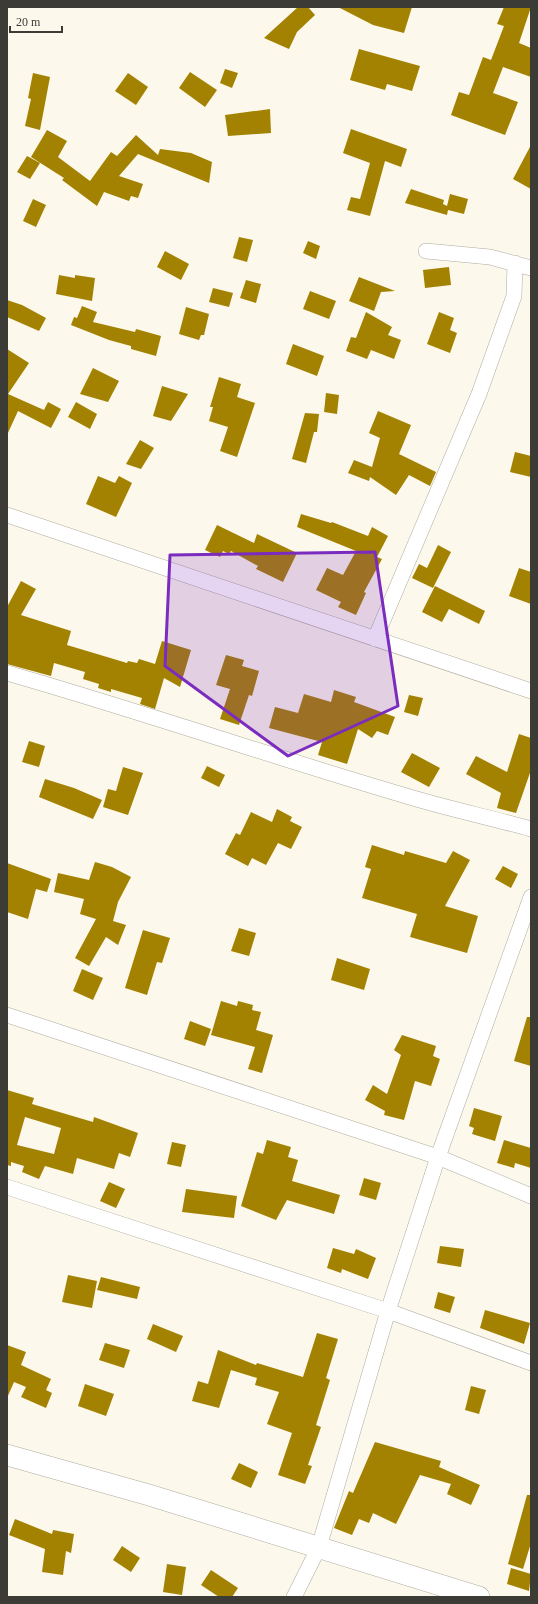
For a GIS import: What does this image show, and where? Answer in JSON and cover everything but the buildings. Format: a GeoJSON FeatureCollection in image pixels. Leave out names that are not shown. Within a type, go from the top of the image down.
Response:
{"type":"FeatureCollection","features":[{"type":"Feature","properties":{"kind":"street"},"geometry":{"type":"LineString","coordinates":[[426,251],[490,257],[531,268]]}},
{"type":"Feature","properties":{"kind":"street"},"geometry":{"type":"LineString","coordinates":[[375,639],[479,394],[514,296],[515,263]]}},
{"type":"Feature","properties":{"kind":"street"},"geometry":{"type":"LineString","coordinates":[[7,515],[531,692]]}},
{"type":"Feature","properties":{"kind":"street"},"geometry":{"type":"LineString","coordinates":[[7,673],[94,698],[202,734],[404,796],[531,829]]}},
{"type":"Feature","properties":{"kind":"street"},"geometry":{"type":"LineString","coordinates":[[294,1597],[319,1547],[388,1311],[438,1157],[531,897]]}},
{"type":"Feature","properties":{"kind":"street"},"geometry":{"type":"LineString","coordinates":[[7,1016],[438,1157],[531,1196]]}},
{"type":"Feature","properties":{"kind":"street"},"geometry":{"type":"LineString","coordinates":[[7,1187],[388,1311],[531,1363]]}},
{"type":"Feature","properties":{"kind":"street"},"geometry":{"type":"LineString","coordinates":[[7,1455],[149,1495],[478,1597]]}},
{"type":"Feature","properties":{"kind":"highlighted area"},"geometry":{"type":"Polygon","coordinates":[[[375,552],[398,706],[288,756],[165,666],[170,555],[375,552]]]}}]}
